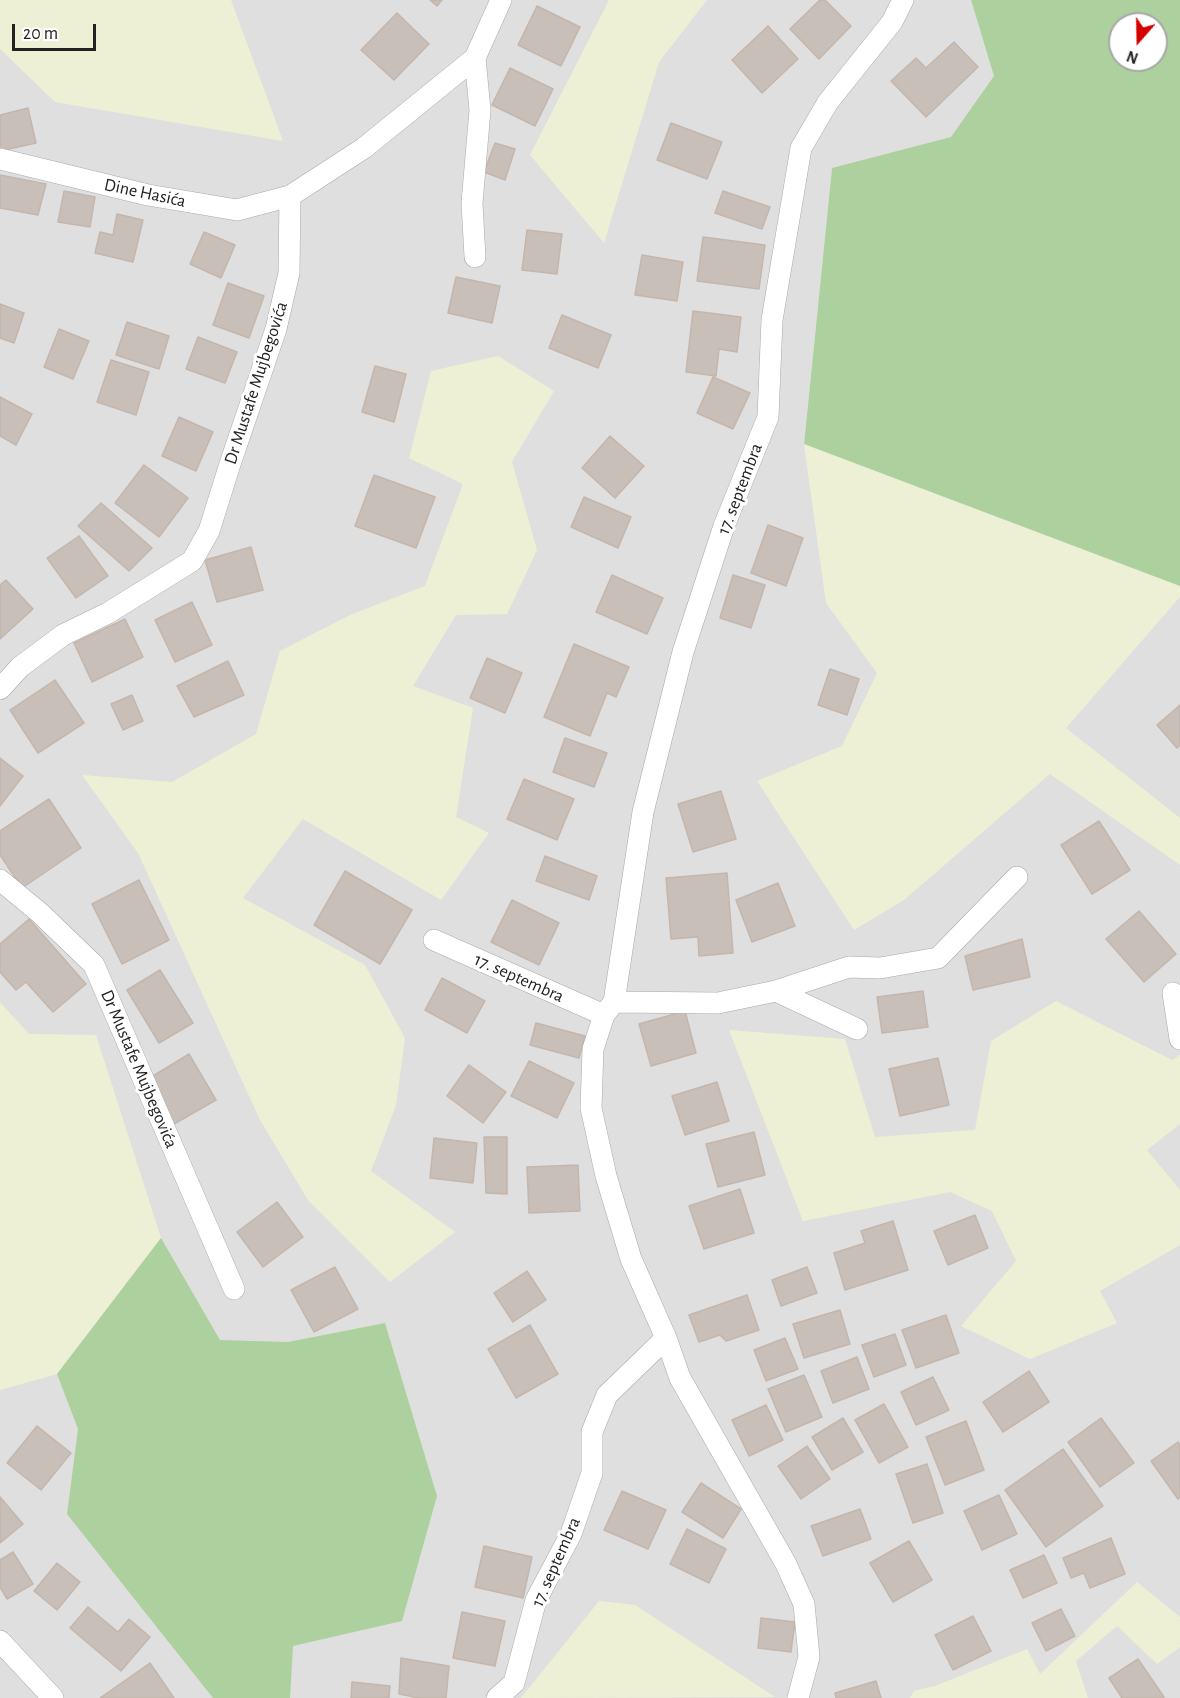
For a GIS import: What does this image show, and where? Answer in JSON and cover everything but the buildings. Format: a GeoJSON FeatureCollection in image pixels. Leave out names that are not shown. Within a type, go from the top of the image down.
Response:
{"type":"FeatureCollection","features":[{"type":"Feature","properties":{"kind":"street"},"geometry":{"type":"LineString","coordinates":[[290,196],[364,148],[475,58],[501,0]]}},
{"type":"Feature","properties":{"kind":"street","name":"17. septembra"},"geometry":{"type":"LineString","coordinates":[[798,1698],[808,1657],[804,1604],[786,1564],[680,1378],[666,1338],[631,1259],[606,1176],[591,1108],[593,1049],[609,1009],[643,812],[683,652],[724,526],[768,417],[772,320],[801,148],[828,102],[892,22],[903,0]]}},
{"type":"Feature","properties":{"kind":"street"},"geometry":{"type":"LineString","coordinates":[[475,58],[480,110],[472,202],[475,257]]}},
{"type":"Feature","properties":{"kind":"street","name":"Dine Hasića"},"geometry":{"type":"LineString","coordinates":[[0,159],[148,195],[237,210],[290,196]]}},
{"type":"Feature","properties":{"kind":"street","name":"Dr Mustafe Mujbegovića"},"geometry":{"type":"LineString","coordinates":[[0,689],[20,667],[63,635],[108,614],[192,561],[209,531],[276,329],[289,273],[290,196]]}},
{"type":"Feature","properties":{"kind":"street","name":"17. septembra"},"geometry":{"type":"LineString","coordinates":[[434,940],[609,1009],[718,1003],[776,991],[849,967],[880,968],[938,958],[1017,877]]}},
{"type":"Feature","properties":{"kind":"street","name":"Dr Mustafe Mujbegovića"},"geometry":{"type":"LineString","coordinates":[[0,880],[40,913],[94,965],[234,1289]]}},
{"type":"Feature","properties":{"kind":"street"},"geometry":{"type":"LineString","coordinates":[[776,991],[857,1029]]}},
{"type":"Feature","properties":{"kind":"street"},"geometry":{"type":"LineString","coordinates":[[1173,993],[1180,1040]]}},
{"type":"Feature","properties":{"kind":"street","name":"17. septembra"},"geometry":{"type":"LineString","coordinates":[[497,1698],[514,1683],[536,1600],[571,1534],[592,1473],[592,1432],[607,1395],[666,1338]]}},
{"type":"Feature","properties":{"kind":"street"},"geometry":{"type":"LineString","coordinates":[[0,1641],[53,1698]]}},
{"type":"Feature","properties":{"kind":"shaded area"},"geometry":{"type":"Polygon","coordinates":[[[0,0],[971,0],[995,76],[951,138],[832,169],[804,444],[1180,586],[1180,1698],[0,1698],[0,0]]]}},
{"type":"Feature","properties":{"kind":"green space"},"geometry":{"type":"Polygon","coordinates":[[[0,0],[231,0],[283,141],[55,102],[0,49],[0,0]]]}},
{"type":"Feature","properties":{"kind":"green space"},"geometry":{"type":"Polygon","coordinates":[[[609,0],[707,0],[659,62],[604,243],[530,155],[609,0]]]}},
{"type":"Feature","properties":{"kind":"green space"},"geometry":{"type":"Polygon","coordinates":[[[971,0],[1180,0],[1180,586],[804,444],[832,168],[951,137],[994,76],[971,0]]]}},
{"type":"Feature","properties":{"kind":"green space"},"geometry":{"type":"Polygon","coordinates":[[[498,356],[554,391],[512,462],[537,550],[507,614],[456,615],[413,686],[473,708],[456,817],[489,833],[441,900],[303,819],[243,898],[365,965],[405,1038],[396,1105],[371,1171],[455,1232],[390,1282],[308,1200],[260,1120],[138,853],[82,775],[172,782],[256,734],[280,651],[350,615],[425,586],[463,484],[409,458],[431,371],[498,356]]]}},
{"type":"Feature","properties":{"kind":"green space"},"geometry":{"type":"Polygon","coordinates":[[[804,444],[1180,586],[1180,597],[1066,728],[1180,818],[1180,865],[1050,774],[904,900],[854,930],[757,781],[842,746],[877,673],[826,603],[804,444]]]}},
{"type":"Feature","properties":{"kind":"green space"},"geometry":{"type":"Polygon","coordinates":[[[1056,1001],[1172,1060],[1180,1055],[1180,1124],[1147,1150],[1180,1190],[1180,1245],[1100,1291],[1117,1323],[1030,1359],[961,1326],[1016,1261],[992,1211],[950,1192],[803,1221],[729,1030],[845,1039],[875,1137],[975,1130],[991,1041],[1056,1001]]]}},
{"type":"Feature","properties":{"kind":"green space"},"geometry":{"type":"Polygon","coordinates":[[[0,1002],[29,1034],[96,1035],[161,1238],[57,1374],[0,1390],[0,1002]]]}},
{"type":"Feature","properties":{"kind":"green space"},"geometry":{"type":"Polygon","coordinates":[[[161,1238],[220,1340],[288,1342],[385,1323],[437,1496],[402,1621],[293,1646],[290,1698],[213,1698],[67,1514],[78,1429],[57,1374],[161,1238]]]}},
{"type":"Feature","properties":{"kind":"green space"},"geometry":{"type":"Polygon","coordinates":[[[1137,1582],[1180,1617],[1180,1647],[1157,1664],[1117,1626],[1076,1661],[1088,1698],[910,1698],[914,1691],[935,1686],[1027,1649],[1040,1674],[1137,1582]]]}},
{"type":"Feature","properties":{"kind":"green space"},"geometry":{"type":"Polygon","coordinates":[[[599,1601],[635,1605],[775,1697],[521,1698],[599,1601]]]}}]}
